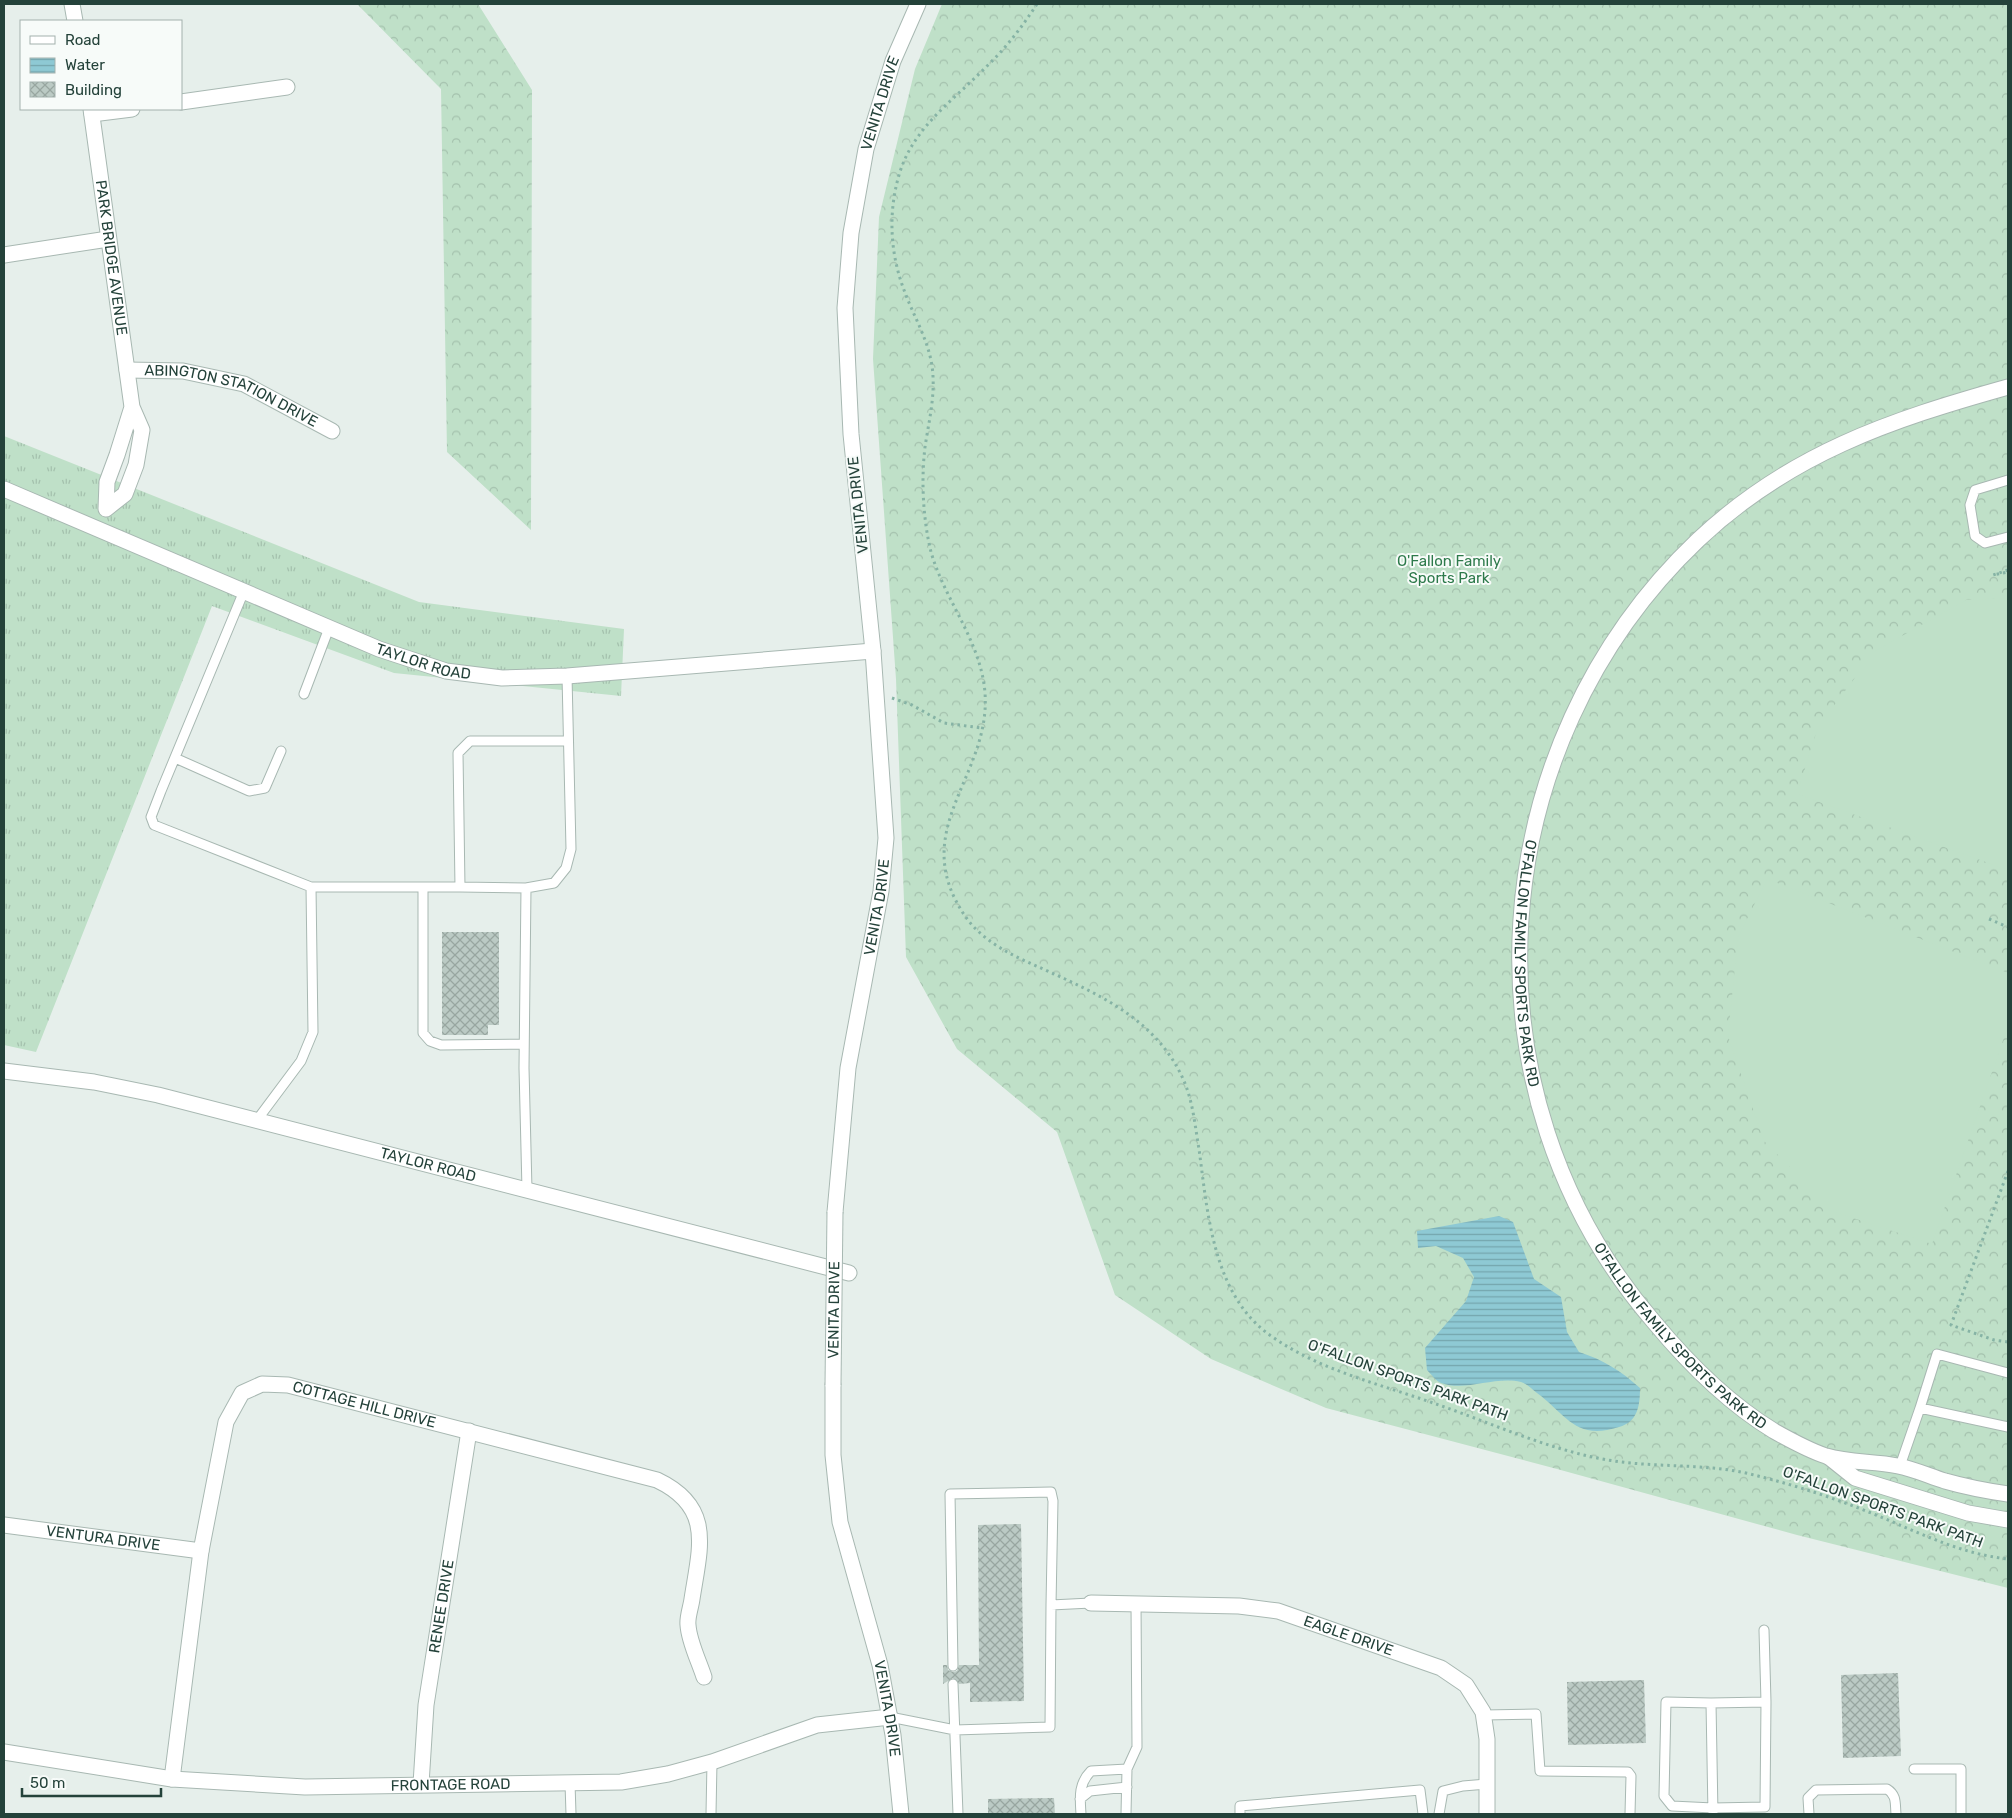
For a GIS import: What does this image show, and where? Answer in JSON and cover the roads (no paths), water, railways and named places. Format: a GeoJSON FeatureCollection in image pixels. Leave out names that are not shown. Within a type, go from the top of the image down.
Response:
{"type":"FeatureCollection","features":[{"type":"Feature","properties":{"kind":"street"},"geometry":{"type":"LineString","coordinates":[[72,4],[76,20]]}},
{"type":"Feature","properties":{"kind":"street","name":"VENITA DRIVE"},"geometry":{"type":"LineString","coordinates":[[901,1814],[890,1717],[880,1665],[840,1522],[833,1455],[833,1385],[835,1212],[843,1107],[881,891],[886,838],[873,651],[851,434],[845,308],[851,233],[866,149],[893,61],[918,4]]}},
{"type":"Feature","properties":{"kind":"street"},"geometry":{"type":"LineString","coordinates":[[182,102],[288,87]]}},
{"type":"Feature","properties":{"kind":"street"},"geometry":{"type":"LineString","coordinates":[[91,112],[118,110]]}},
{"type":"Feature","properties":{"kind":"street","name":"PARK BRIDGE AVENUE"},"geometry":{"type":"LineString","coordinates":[[91,112],[132,407],[142,430],[136,465],[125,494],[106,509]]}},
{"type":"Feature","properties":{"kind":"street"},"geometry":{"type":"LineString","coordinates":[[4,255],[108,239]]}},
{"type":"Feature","properties":{"kind":"street","name":"ABINGTON STATION DRIVE"},"geometry":{"type":"LineString","coordinates":[[127,370],[183,371],[244,384],[332,431]]}},
{"type":"Feature","properties":{"kind":"street","name":"O'FALLON FAMILY SPORTS PARK RD"},"geometry":{"type":"LineString","coordinates":[[2008,387],[1881,426],[1832,448],[1786,473],[1739,504],[1698,540],[1657,583],[1628,620],[1597,666],[1555,757],[1538,806],[1528,854],[1521,899],[1519,937],[1520,979],[1528,1062],[1551,1146],[1585,1224],[1616,1274],[1674,1347],[1742,1409],[1774,1431],[1828,1457],[1855,1478],[1968,1513],[2008,1520]]}},
{"type":"Feature","properties":{"kind":"street","name":"PARK BRIDGE AVENUE"},"geometry":{"type":"LineString","coordinates":[[98,529],[106,509],[107,482],[118,455],[132,407]]}},
{"type":"Feature","properties":{"kind":"street","name":"TAYLOR ROAD"},"geometry":{"type":"LineString","coordinates":[[4,489],[379,649],[446,671],[502,678],[567,676],[873,651]]}},
{"type":"Feature","properties":{"kind":"street","name":"TAYLOR ROAD"},"geometry":{"type":"LineString","coordinates":[[4,1072],[94,1082],[158,1095],[850,1273]]}},
{"type":"Feature","properties":{"kind":"street","name":"COTTAGE HILL DRIVE"},"geometry":{"type":"LineString","coordinates":[[172,1779],[201,1551],[226,1422],[242,1394],[262,1384],[288,1385],[657,1480],[673,1488],[688,1501],[697,1518],[700,1536],[688,1626],[704,1677]]}},
{"type":"Feature","properties":{"kind":"street","name":"RENEE DRIVE"},"geometry":{"type":"LineString","coordinates":[[421,1784],[426,1706],[469,1431]]}},
{"type":"Feature","properties":{"kind":"street","name":"O'FALLON FAMILY SPORTS PARK RD"},"geometry":{"type":"LineString","coordinates":[[1828,1457],[1900,1466],[1981,1490],[2008,1494]]}},
{"type":"Feature","properties":{"kind":"street","name":"VENTURA DRIVE"},"geometry":{"type":"LineString","coordinates":[[4,1525],[201,1551]]}},
{"type":"Feature","properties":{"kind":"street","name":"EAGLE DRIVE"},"geometry":{"type":"LineString","coordinates":[[1091,1603],[1239,1606],[1278,1611],[1441,1668],[1466,1686],[1484,1715],[1487,1739],[1487,1814]]}},
{"type":"Feature","properties":{"kind":"street","name":"FRONTAGE ROAD"},"geometry":{"type":"LineString","coordinates":[[4,1752],[172,1779],[305,1787],[621,1782],[668,1774],[712,1762],[817,1725],[890,1717]]}},
{"type":"Feature","properties":{"kind":"lane"},"geometry":{"type":"LineString","coordinates":[[2008,480],[1975,490],[1970,505],[1976,536],[1985,543],[2008,537]]}},
{"type":"Feature","properties":{"kind":"lane"},"geometry":{"type":"LineString","coordinates":[[244,591],[151,817],[154,825],[311,887],[526,888],[554,883],[566,868],[571,849],[567,676]]}},
{"type":"Feature","properties":{"kind":"lane"},"geometry":{"type":"LineString","coordinates":[[304,694],[329,628]]}},
{"type":"Feature","properties":{"kind":"lane"},"geometry":{"type":"LineString","coordinates":[[460,887],[458,752],[463,745],[470,741],[568,741]]}},
{"type":"Feature","properties":{"kind":"lane"},"geometry":{"type":"LineString","coordinates":[[175,758],[249,791],[265,788],[281,751]]}},
{"type":"Feature","properties":{"kind":"lane"},"geometry":{"type":"LineString","coordinates":[[257,1120],[301,1061],[313,1032],[311,887]]}},
{"type":"Feature","properties":{"kind":"lane"},"geometry":{"type":"LineString","coordinates":[[423,887],[423,1033],[430,1041],[441,1045],[524,1044]]}},
{"type":"Feature","properties":{"kind":"lane"},"geometry":{"type":"LineString","coordinates":[[526,888],[524,1044],[527,1190]]}},
{"type":"Feature","properties":{"kind":"lane"},"geometry":{"type":"LineString","coordinates":[[1900,1466],[1937,1354],[2008,1373]]}},
{"type":"Feature","properties":{"kind":"lane"},"geometry":{"type":"LineString","coordinates":[[1920,1408],[2008,1427]]}},
{"type":"Feature","properties":{"kind":"lane"},"geometry":{"type":"LineString","coordinates":[[890,1717],[955,1730],[1050,1727],[1053,1501],[1051,1492],[950,1494],[953,1666]]}},
{"type":"Feature","properties":{"kind":"lane"},"geometry":{"type":"LineString","coordinates":[[1051,1605],[1091,1603]]}},
{"type":"Feature","properties":{"kind":"lane"},"geometry":{"type":"LineString","coordinates":[[1126,1814],[1127,1769],[1137,1747],[1136,1604]]}},
{"type":"Feature","properties":{"kind":"lane"},"geometry":{"type":"LineString","coordinates":[[1764,1630],[1766,1702],[1765,1807],[1713,1811],[1672,1806],[1664,1796],[1666,1702],[1766,1702]]}},
{"type":"Feature","properties":{"kind":"lane"},"geometry":{"type":"LineString","coordinates":[[953,1684],[958,1814]]}},
{"type":"Feature","properties":{"kind":"lane"},"geometry":{"type":"LineString","coordinates":[[1711,1703],[1713,1811]]}},
{"type":"Feature","properties":{"kind":"lane"},"geometry":{"type":"LineString","coordinates":[[1484,1715],[1536,1714],[1540,1771],[1628,1772],[1631,1776],[1630,1814]]}},
{"type":"Feature","properties":{"kind":"lane"},"geometry":{"type":"LineString","coordinates":[[711,1814],[712,1762]]}},
{"type":"Feature","properties":{"kind":"lane"},"geometry":{"type":"LineString","coordinates":[[1081,1814],[1080,1787],[1085,1777],[1091,1771],[1127,1769]]}},
{"type":"Feature","properties":{"kind":"lane"},"geometry":{"type":"LineString","coordinates":[[1914,1769],[1961,1769],[1961,1814]]}},
{"type":"Feature","properties":{"kind":"lane"},"geometry":{"type":"LineString","coordinates":[[570,1783],[571,1814]]}},
{"type":"Feature","properties":{"kind":"lane"},"geometry":{"type":"LineString","coordinates":[[1240,1814],[1240,1806],[1305,1805],[1385,1798],[1420,1790],[1423,1813],[1439,1812],[1443,1791],[1463,1786],[1487,1784]]}},
{"type":"Feature","properties":{"kind":"lane"},"geometry":{"type":"LineString","coordinates":[[1080,1799],[1090,1791],[1127,1787]]}},
{"type":"Feature","properties":{"kind":"lane"},"geometry":{"type":"LineString","coordinates":[[1809,1814],[1808,1798],[1816,1790],[1887,1789],[1895,1797],[1896,1814]]}},
{"type":"Feature","properties":{"kind":"water"},"geometry":{"type":"Polygon","coordinates":[[[1499,1216],[1513,1222],[1534,1279],[1561,1297],[1567,1332],[1579,1352],[1612,1367],[1640,1388],[1637,1412],[1625,1425],[1592,1431],[1573,1424],[1531,1388],[1521,1382],[1501,1381],[1460,1386],[1451,1385],[1439,1382],[1427,1370],[1425,1348],[1466,1301],[1474,1277],[1463,1258],[1436,1246],[1418,1248],[1417,1231],[1499,1216]]]}},
{"type":"Feature","properties":{"kind":"park label","name":"O'Fallon Family Sports Park"},"geometry":{"type":"Point","coordinates":[1449,570]}}]}
